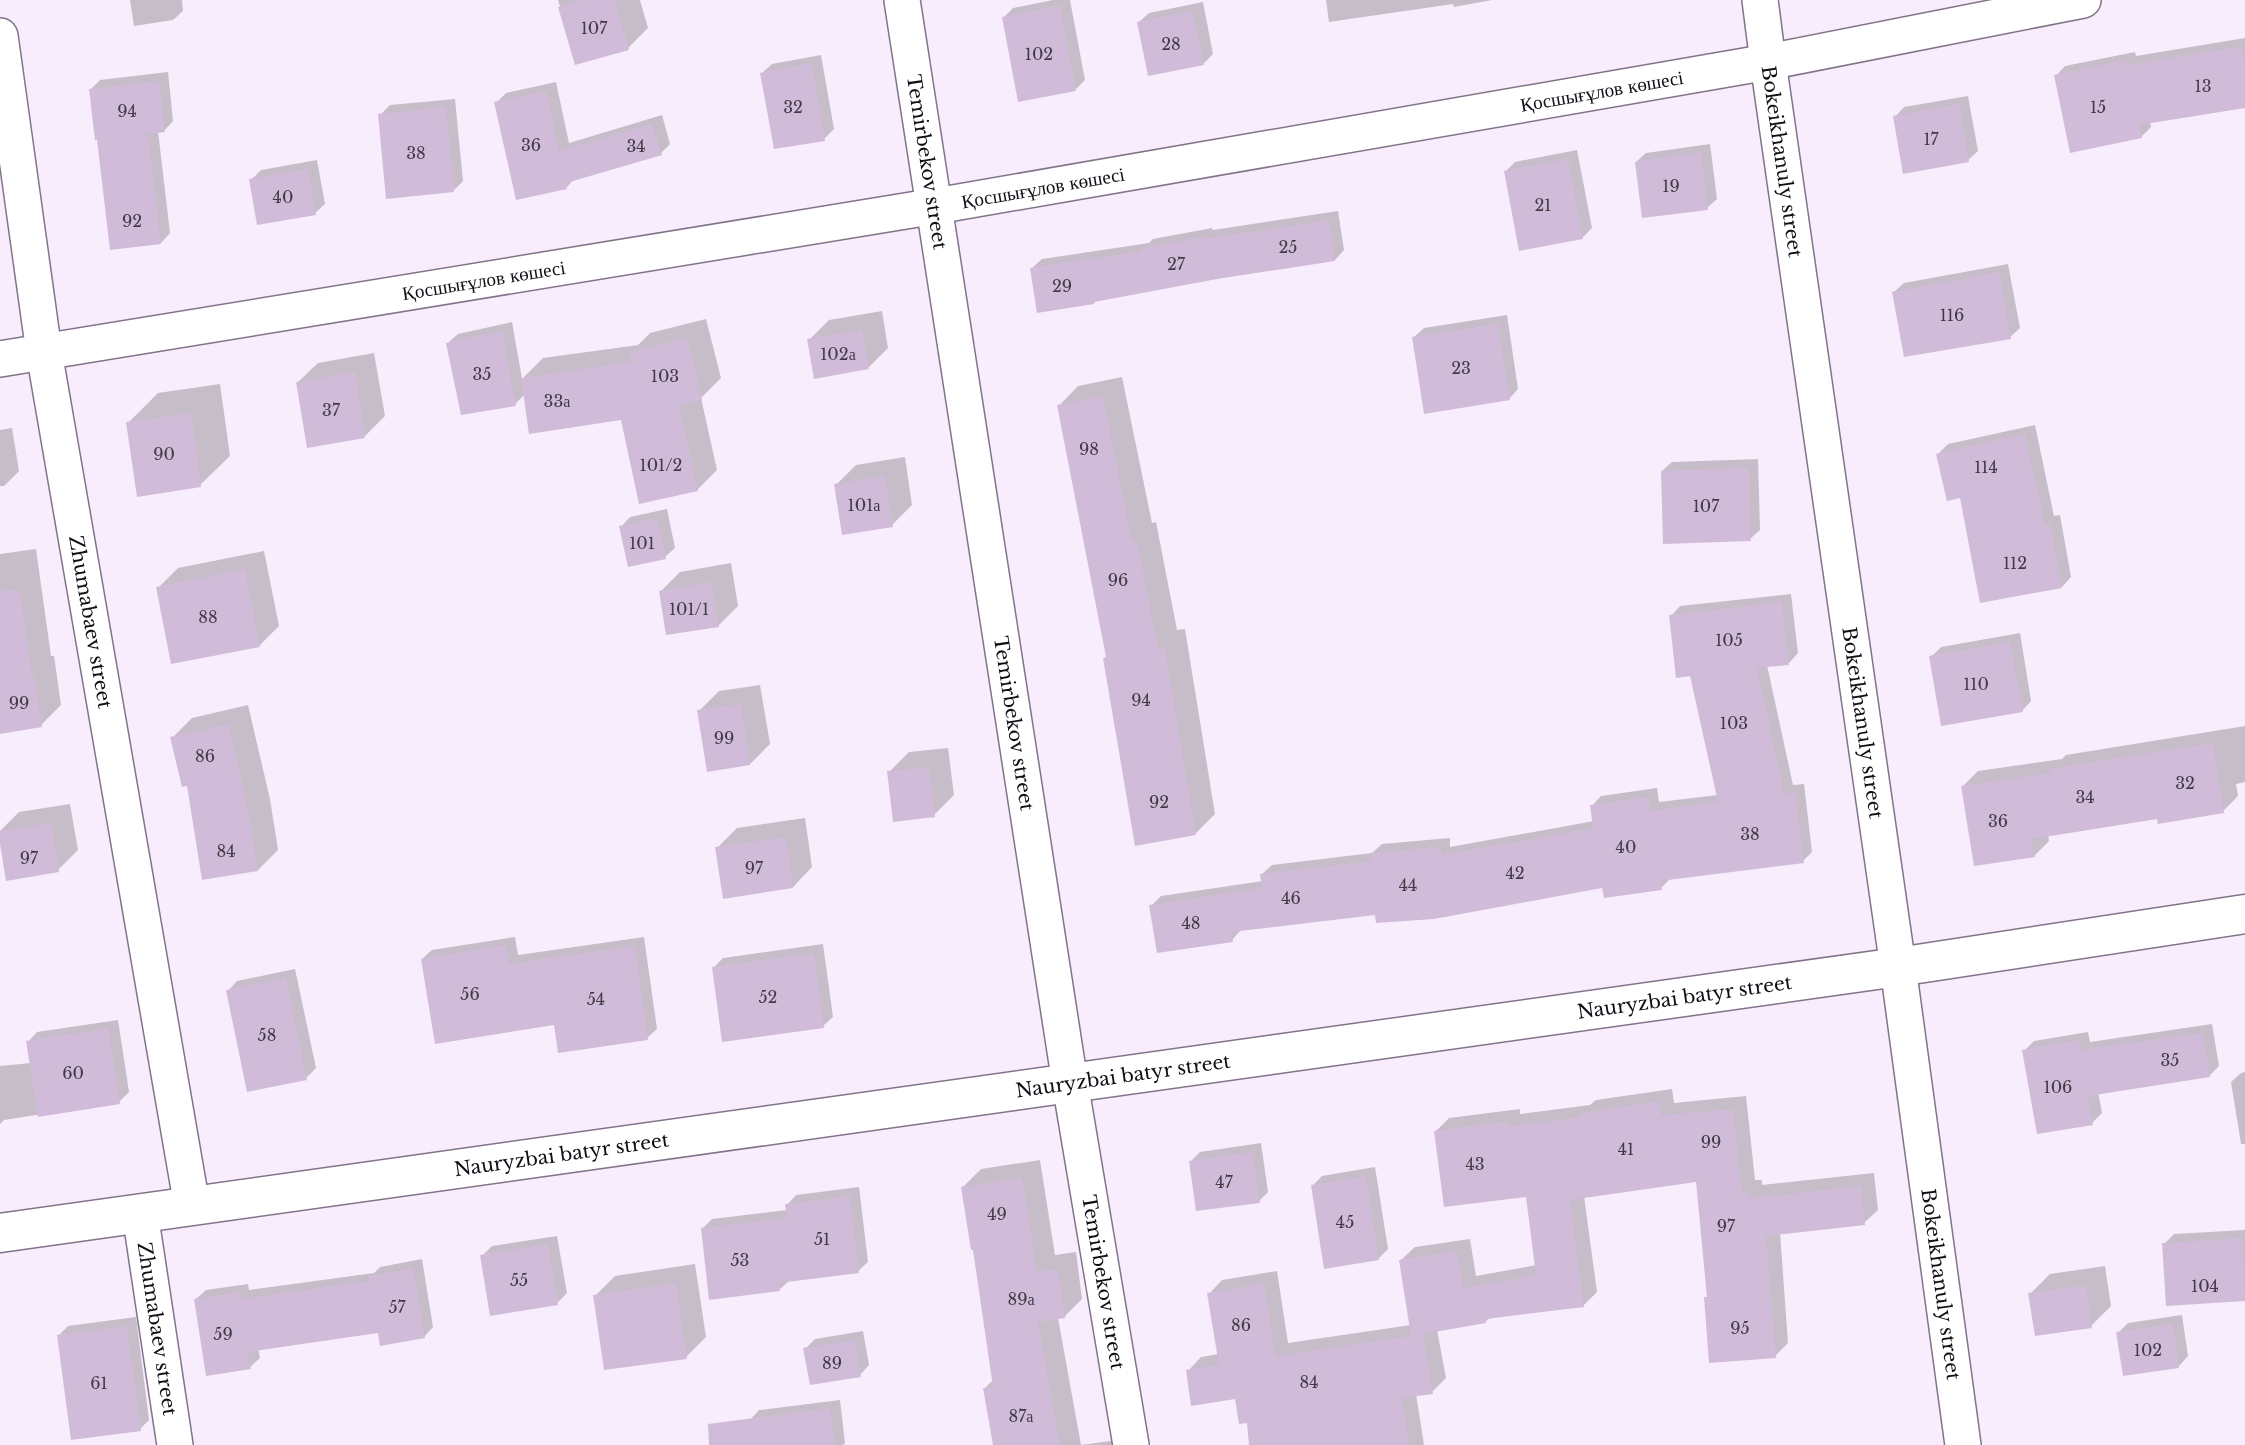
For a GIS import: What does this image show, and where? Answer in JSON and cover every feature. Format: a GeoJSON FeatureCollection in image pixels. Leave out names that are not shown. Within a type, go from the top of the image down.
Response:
{"type":"FeatureCollection","features":[{"type":"Feature","properties":{"kind":"street","name":"Temirbekov street"},"geometry":{"type":"LineString","coordinates":[[902,0],[1070,1083],[1131,1445]]}},
{"type":"Feature","properties":{"kind":"street","name":"Bokeikhanuly street"},"geometry":{"type":"LineString","coordinates":[[1760,0],[1898,967],[1963,1445]]}},
{"type":"Feature","properties":{"kind":"street","name":"Қосшығұлов көшесі"},"geometry":{"type":"LineString","coordinates":[[0,359],[936,206],[1768,62],[2083,0]]}},
{"type":"Feature","properties":{"kind":"street","name":"Zhumabaev street"},"geometry":{"type":"LineString","coordinates":[[0,36],[44,352],[192,1206]]}},
{"type":"Feature","properties":{"kind":"street","name":"Nauryzbai batyr street"},"geometry":{"type":"LineString","coordinates":[[0,1233],[1898,967],[2245,914]]}},
{"type":"Feature","properties":{"kind":"street","name":"Zhumabaev street"},"geometry":{"type":"LineString","coordinates":[[140,1213],[175,1445]]}},
{"type":"Feature","properties":{"kind":"building"},"geometry":{"type":"Polygon","coordinates":[[[583,0],[615,0],[629,50],[575,65],[558,7],[583,0]]]}},
{"type":"Feature","properties":{"kind":"building"},"geometry":{"type":"Polygon","coordinates":[[[1060,5],[1076,91],[1018,102],[1002,17],[1060,5]]]}},
{"type":"Feature","properties":{"kind":"building"},"geometry":{"type":"Polygon","coordinates":[[[1193,11],[1204,65],[1148,76],[1137,22],[1193,11]]]}},
{"type":"Feature","properties":{"kind":"building"},"geometry":{"type":"Polygon","coordinates":[[[2242,46],[2245,64],[2245,108],[2139,125],[2142,138],[2070,153],[2054,75],[2125,60],[2126,65],[2242,46]]]}},
{"type":"Feature","properties":{"kind":"building"},"geometry":{"type":"Polygon","coordinates":[[[812,63],[825,141],[774,149],[760,73],[812,63]]]}},
{"type":"Feature","properties":{"kind":"building"},"geometry":{"type":"Polygon","coordinates":[[[159,81],[165,132],[148,134],[161,244],[110,250],[89,89],[159,81]]]}},
{"type":"Feature","properties":{"kind":"building"},"geometry":{"type":"Polygon","coordinates":[[[546,91],[559,151],[652,124],[662,155],[566,183],[567,189],[516,200],[494,102],[546,91]]]}},
{"type":"Feature","properties":{"kind":"building"},"geometry":{"type":"Polygon","coordinates":[[[1959,104],[1969,162],[1903,174],[1893,116],[1959,104]]]}},
{"type":"Feature","properties":{"kind":"building"},"geometry":{"type":"Polygon","coordinates":[[[446,107],[454,192],[386,199],[378,114],[446,107]]]}},
{"type":"Feature","properties":{"kind":"building"},"geometry":{"type":"Polygon","coordinates":[[[1701,152],[1708,210],[1642,218],[1635,162],[1701,152]]]}},
{"type":"Feature","properties":{"kind":"building"},"geometry":{"type":"Polygon","coordinates":[[[1568,159],[1583,239],[1519,251],[1504,171],[1568,159]]]}},
{"type":"Feature","properties":{"kind":"building"},"geometry":{"type":"Polygon","coordinates":[[[308,169],[316,215],[257,225],[249,179],[308,169]]]}},
{"type":"Feature","properties":{"kind":"building"},"geometry":{"type":"Polygon","coordinates":[[[1329,220],[1335,261],[1217,279],[1037,313],[1030,268],[1142,251],[1142,248],[1203,237],[1204,239],[1329,220]]]}},
{"type":"Feature","properties":{"kind":"building"},"geometry":{"type":"Polygon","coordinates":[[[1999,272],[2011,339],[1904,357],[1892,292],[1999,272]]]}},
{"type":"Feature","properties":{"kind":"building"},"geometry":{"type":"Polygon","coordinates":[[[1498,324],[1510,400],[1424,414],[1412,337],[1498,324]]]}},
{"type":"Feature","properties":{"kind":"building"},"geometry":{"type":"Polygon","coordinates":[[[862,330],[869,369],[814,379],[807,339],[862,330]]]}},
{"type":"Feature","properties":{"kind":"building"},"geometry":{"type":"Polygon","coordinates":[[[502,331],[516,406],[461,415],[446,343],[502,331]]]}},
{"type":"Feature","properties":{"kind":"building"},"geometry":{"type":"Polygon","coordinates":[[[687,338],[702,400],[679,405],[698,491],[639,504],[621,420],[529,434],[521,378],[631,362],[628,352],[687,338]]]}},
{"type":"Feature","properties":{"kind":"building"},"geometry":{"type":"Polygon","coordinates":[[[355,372],[365,438],[307,448],[296,382],[355,372]]]}},
{"type":"Feature","properties":{"kind":"building"},"geometry":{"type":"Polygon","coordinates":[[[1103,396],[1132,542],[1137,541],[1158,649],[1165,648],[1196,835],[1135,846],[1103,658],[1106,657],[1057,405],[1103,396]]]}},
{"type":"Feature","properties":{"kind":"building"},"geometry":{"type":"Polygon","coordinates":[[[191,413],[201,487],[137,497],[126,422],[191,413]]]}},
{"type":"Feature","properties":{"kind":"building"},"geometry":{"type":"Polygon","coordinates":[[[2025,434],[2045,525],[2050,524],[2062,588],[1980,603],[1960,498],[1947,501],[1936,454],[2025,434]]]}},
{"type":"Feature","properties":{"kind":"building"},"geometry":{"type":"Polygon","coordinates":[[[1749,468],[1751,541],[1663,544],[1661,471],[1749,468]]]}},
{"type":"Feature","properties":{"kind":"building"},"geometry":{"type":"Polygon","coordinates":[[[885,476],[893,527],[842,535],[834,484],[885,476]]]}},
{"type":"Feature","properties":{"kind":"building"},"geometry":{"type":"Polygon","coordinates":[[[657,518],[666,559],[628,567],[619,526],[657,518]]]}},
{"type":"Feature","properties":{"kind":"building"},"geometry":{"type":"Polygon","coordinates":[[[245,569],[260,647],[171,664],[156,587],[245,569]]]}},
{"type":"Feature","properties":{"kind":"building"},"geometry":{"type":"Polygon","coordinates":[[[712,582],[719,627],[666,635],[659,591],[712,582]]]}},
{"type":"Feature","properties":{"kind":"building"},"geometry":{"type":"Polygon","coordinates":[[[20,590],[42,727],[0,734],[0,591],[20,590]]]}},
{"type":"Feature","properties":{"kind":"building"},"geometry":{"type":"Polygon","coordinates":[[[1782,602],[1789,665],[1757,668],[1784,794],[1795,792],[1804,863],[1660,881],[1662,890],[1604,898],[1602,888],[1434,919],[1376,923],[1375,915],[1231,932],[1233,942],[1157,953],[1149,905],[1262,888],[1260,874],[1371,861],[1370,853],[1441,847],[1441,855],[1593,828],[1590,805],[1648,797],[1650,811],[1718,802],[1690,676],[1676,678],[1669,615],[1782,602]]]}},
{"type":"Feature","properties":{"kind":"building"},"geometry":{"type":"Polygon","coordinates":[[[2010,642],[2023,712],[1941,726],[1929,656],[2010,642]]]}},
{"type":"Feature","properties":{"kind":"building"},"geometry":{"type":"Polygon","coordinates":[[[741,704],[750,765],[707,772],[697,710],[741,704]]]}},
{"type":"Feature","properties":{"kind":"building"},"geometry":{"type":"Polygon","coordinates":[[[229,724],[250,819],[258,871],[202,880],[187,786],[182,787],[170,737],[229,724]]]}},
{"type":"Feature","properties":{"kind":"building"},"geometry":{"type":"Polygon","coordinates":[[[2213,743],[2224,813],[2158,824],[2157,819],[2032,839],[2035,857],[1974,866],[1961,786],[2050,773],[2049,769],[2213,743]]]}},
{"type":"Feature","properties":{"kind":"building"},"geometry":{"type":"Polygon","coordinates":[[[929,767],[935,817],[893,822],[887,771],[929,767]]]}},
{"type":"Feature","properties":{"kind":"building"},"geometry":{"type":"Polygon","coordinates":[[[51,823],[59,872],[6,881],[0,831],[51,823]]]}},
{"type":"Feature","properties":{"kind":"building"},"geometry":{"type":"Polygon","coordinates":[[[786,837],[793,888],[723,899],[715,847],[786,837]]]}},
{"type":"Feature","properties":{"kind":"building"},"geometry":{"type":"Polygon","coordinates":[[[506,945],[509,964],[635,946],[648,1040],[558,1053],[554,1025],[435,1044],[421,959],[506,945]]]}},
{"type":"Feature","properties":{"kind":"building"},"geometry":{"type":"Polygon","coordinates":[[[814,953],[824,1028],[722,1042],[712,967],[814,953]]]}},
{"type":"Feature","properties":{"kind":"building"},"geometry":{"type":"Polygon","coordinates":[[[286,978],[307,1080],[247,1092],[226,990],[286,978]]]}},
{"type":"Feature","properties":{"kind":"building"},"geometry":{"type":"Polygon","coordinates":[[[108,1028],[120,1104],[38,1117],[26,1041],[108,1028]]]}},
{"type":"Feature","properties":{"kind":"building"},"geometry":{"type":"Polygon","coordinates":[[[2203,1033],[2210,1077],[2088,1096],[2093,1125],[2037,1134],[2022,1050],[2079,1040],[2080,1050],[2203,1033]]]}},
{"type":"Feature","properties":{"kind":"building"},"geometry":{"type":"Polygon","coordinates":[[[1659,1101],[1661,1115],[1733,1109],[1742,1193],[1749,1192],[1749,1198],[1861,1186],[1865,1225],[1766,1236],[1776,1358],[1709,1363],[1704,1297],[1707,1297],[1696,1182],[1570,1200],[1584,1307],[1486,1319],[1486,1323],[1423,1334],[1433,1394],[1402,1398],[1409,1445],[1249,1445],[1247,1423],[1239,1424],[1235,1399],[1191,1406],[1186,1370],[1219,1365],[1207,1293],[1264,1283],[1275,1356],[1411,1336],[1399,1260],[1457,1251],[1463,1288],[1536,1275],[1526,1197],[1444,1207],[1434,1131],[1507,1121],[1507,1127],[1581,1117],[1580,1113],[1659,1101]]]}},
{"type":"Feature","properties":{"kind":"building"},"geometry":{"type":"Polygon","coordinates":[[[1252,1152],[1260,1203],[1196,1211],[1189,1161],[1252,1152]]]}},
{"type":"Feature","properties":{"kind":"building"},"geometry":{"type":"Polygon","coordinates":[[[1366,1176],[1379,1260],[1324,1269],[1311,1185],[1366,1176]]]}},
{"type":"Feature","properties":{"kind":"building"},"geometry":{"type":"Polygon","coordinates":[[[1022,1177],[1037,1272],[1058,1269],[1065,1318],[1038,1322],[1060,1445],[993,1445],[983,1388],[993,1387],[961,1187],[1022,1177]]]}},
{"type":"Feature","properties":{"kind":"building"},"geometry":{"type":"Polygon","coordinates":[[[850,1196],[859,1273],[779,1283],[780,1291],[709,1300],[701,1228],[787,1218],[785,1204],[850,1196]]]}},
{"type":"Feature","properties":{"kind":"building"},"geometry":{"type":"Polygon","coordinates":[[[2243,1238],[2245,1301],[2166,1306],[2162,1243],[2243,1238]]]}},
{"type":"Feature","properties":{"kind":"building"},"geometry":{"type":"Polygon","coordinates":[[[548,1244],[558,1305],[490,1316],[480,1255],[548,1244]]]}},
{"type":"Feature","properties":{"kind":"building"},"geometry":{"type":"Polygon","coordinates":[[[413,1268],[425,1338],[380,1346],[378,1333],[248,1352],[251,1369],[206,1376],[194,1299],[239,1292],[240,1299],[369,1281],[368,1276],[413,1268]]]}},
{"type":"Feature","properties":{"kind":"building"},"geometry":{"type":"Polygon","coordinates":[[[676,1283],[687,1359],[604,1370],[593,1295],[676,1283]]]}},
{"type":"Feature","properties":{"kind":"building"},"geometry":{"type":"Polygon","coordinates":[[[2086,1285],[2092,1328],[2035,1336],[2028,1293],[2086,1285]]]}},
{"type":"Feature","properties":{"kind":"building"},"geometry":{"type":"Polygon","coordinates":[[[2173,1324],[2179,1368],[2123,1376],[2116,1332],[2173,1324]]]}},
{"type":"Feature","properties":{"kind":"building"},"geometry":{"type":"Polygon","coordinates":[[[127,1326],[141,1431],[71,1440],[57,1335],[127,1326]]]}},
{"type":"Feature","properties":{"kind":"building"},"geometry":{"type":"Polygon","coordinates":[[[854,1340],[861,1377],[810,1385],[803,1348],[854,1340]]]}},
{"type":"Feature","properties":{"kind":"building"},"geometry":{"type":"Polygon","coordinates":[[[830,1408],[835,1445],[709,1445],[708,1424],[830,1408]]]}}]}
